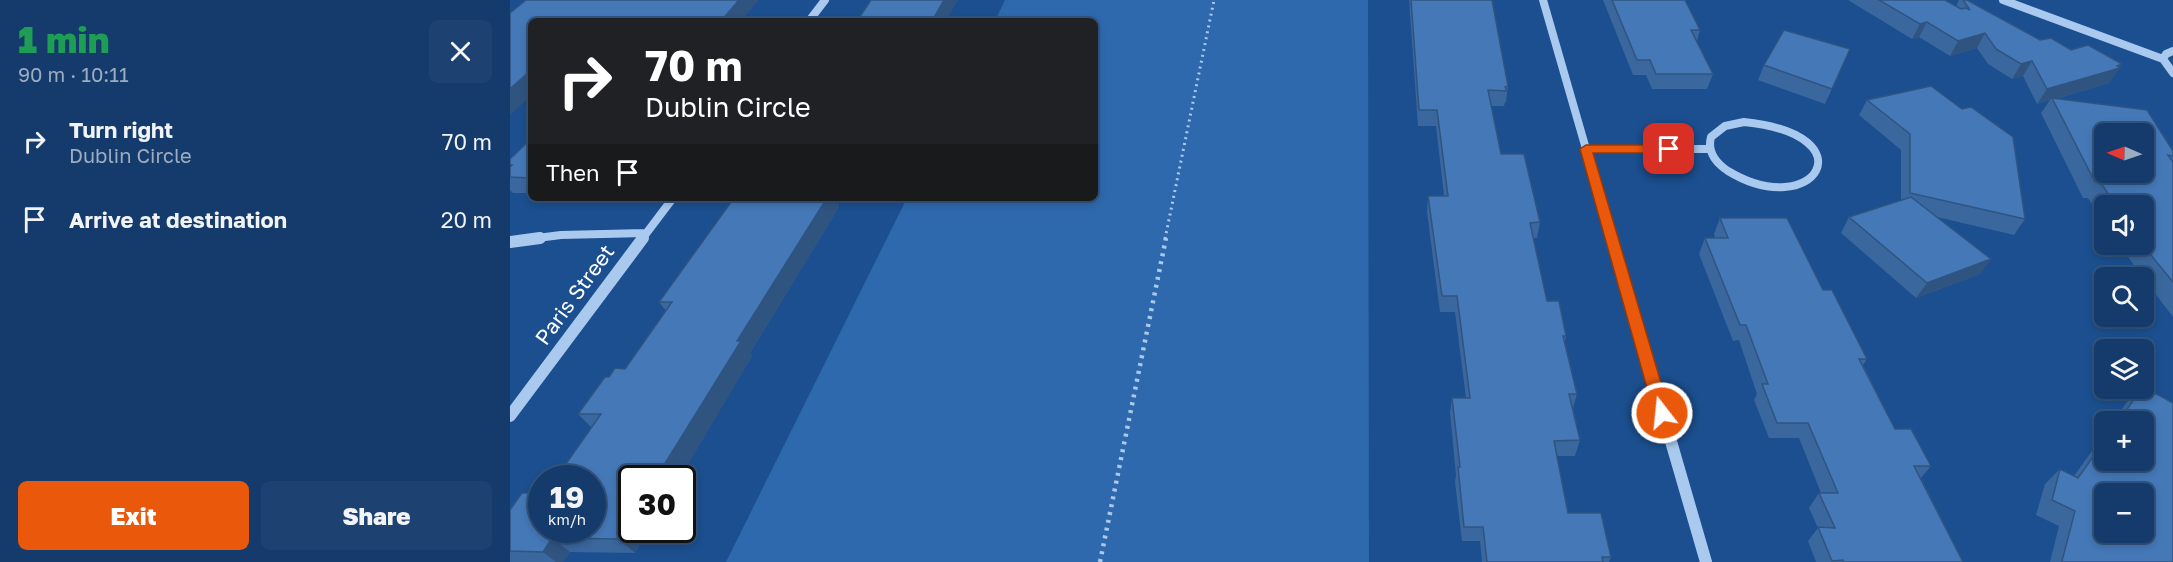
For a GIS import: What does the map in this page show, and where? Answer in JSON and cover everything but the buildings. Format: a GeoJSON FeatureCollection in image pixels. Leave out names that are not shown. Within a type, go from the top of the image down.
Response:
{"type":"FeatureCollection","features":[{"type":"Feature","properties":{"kind":"street"},"geometry":{"type":"LineString","coordinates":[[811,18],[825,0]]}},
{"type":"Feature","properties":{"kind":"street"},"geometry":{"type":"LineString","coordinates":[[1543,0],[1706,562]]}},
{"type":"Feature","properties":{"kind":"street"},"geometry":{"type":"LineString","coordinates":[[2003,0],[2163,59],[2173,73]]}},
{"type":"Feature","properties":{"kind":"street"},"geometry":{"type":"LineString","coordinates":[[2163,59],[2166,54],[2173,51]]}},
{"type":"Feature","properties":{"kind":"street"},"geometry":{"type":"LineString","coordinates":[[1761,122],[1796,135],[1809,144],[1818,156],[1820,166],[1816,175],[1807,182],[1776,187],[1741,178],[1720,164],[1710,149],[1711,138],[1717,130],[1736,123],[1761,122]]}},
{"type":"Feature","properties":{"kind":"street"},"geometry":{"type":"LineString","coordinates":[[1586,149],[1710,149]]}},
{"type":"Feature","properties":{"kind":"street","name":"Paris Street"},"geometry":{"type":"LineString","coordinates":[[510,416],[670,201]]}},
{"type":"Feature","properties":{"kind":"street"},"geometry":{"type":"LineString","coordinates":[[510,242],[561,235],[645,233]]}},
{"type":"Feature","properties":{"kind":"path"},"geometry":{"type":"LineString","coordinates":[[1100,562],[1214,0]]}},
{"type":"Feature","properties":{"kind":"shaded area"},"geometry":{"type":"Polygon","coordinates":[[[1005,0],[1368,0],[1369,562],[726,562],[906,201],[1098,201],[1098,18],[996,18],[1005,0]]]}},
{"type":"Feature","properties":{"kind":"route"},"geometry":{"type":"LineString","coordinates":[[1662,413],[1586,149],[1669,149]]}}]}
